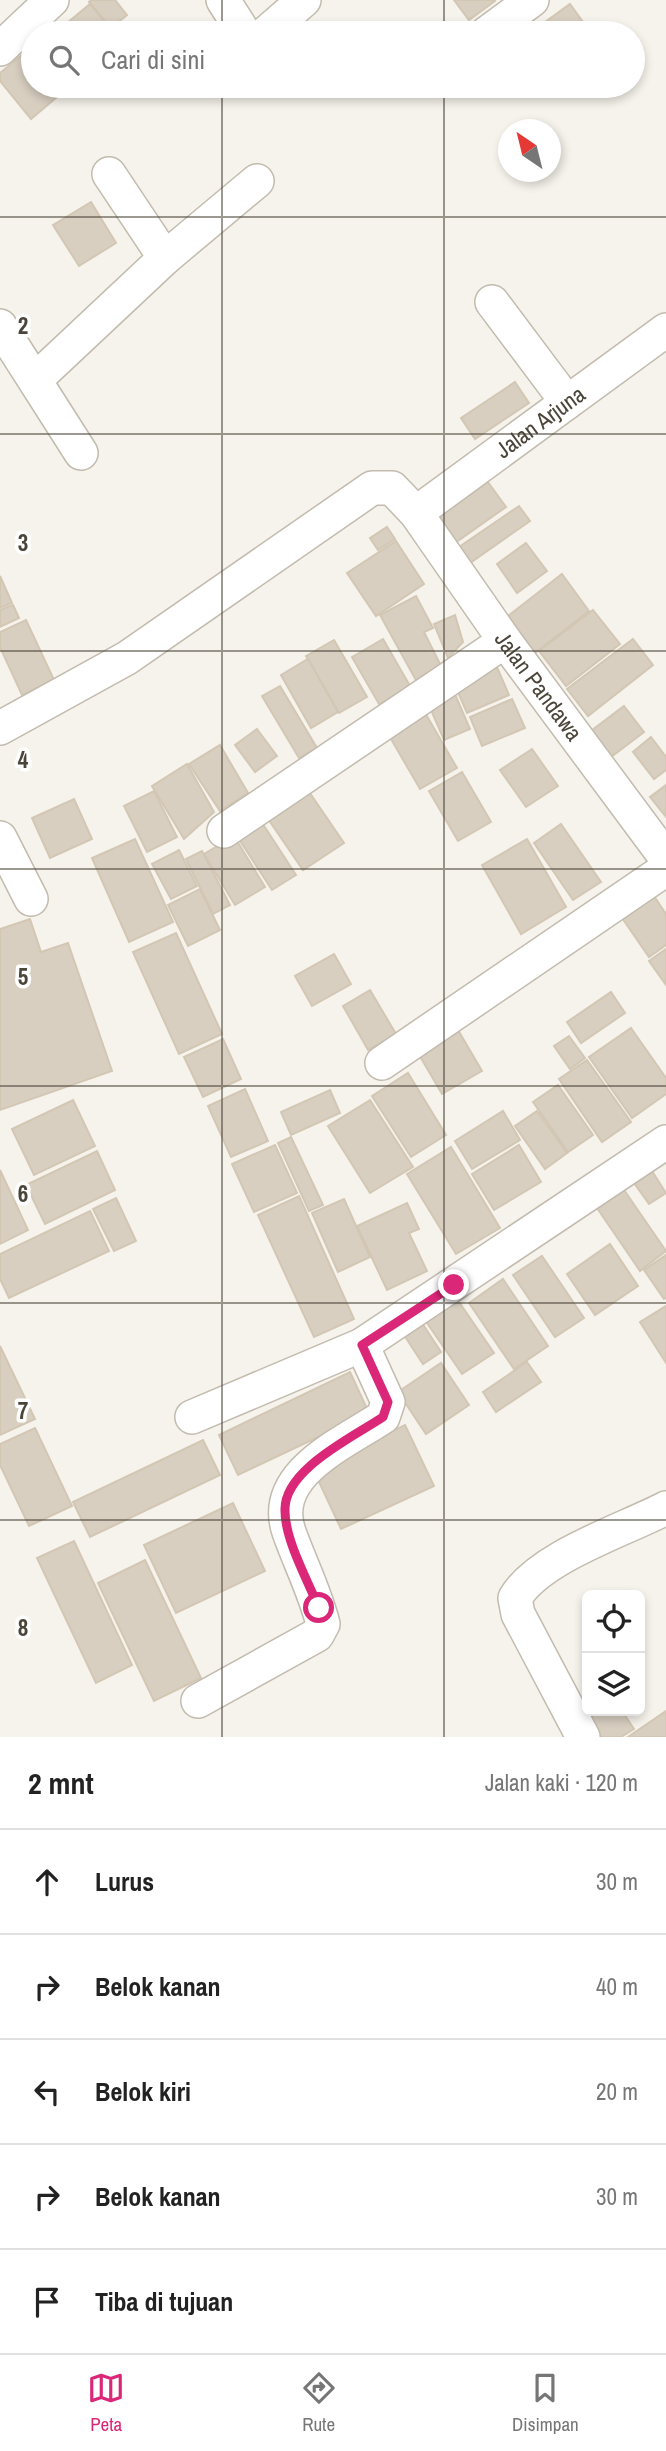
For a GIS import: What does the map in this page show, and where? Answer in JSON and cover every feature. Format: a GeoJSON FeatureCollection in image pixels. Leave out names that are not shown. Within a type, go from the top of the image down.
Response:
{"type":"FeatureCollection","features":[{"type":"Feature","properties":{"kind":"street"},"geometry":{"type":"LineString","coordinates":[[30,21],[52,0]]}},
{"type":"Feature","properties":{"kind":"street"},"geometry":{"type":"LineString","coordinates":[[223,0],[236,21]]}},
{"type":"Feature","properties":{"kind":"street"},"geometry":{"type":"LineString","coordinates":[[280,21],[304,0]]}},
{"type":"Feature","properties":{"kind":"street"},"geometry":{"type":"LineString","coordinates":[[504,21],[533,0]]}},
{"type":"Feature","properties":{"kind":"street"},"geometry":{"type":"LineString","coordinates":[[0,49],[21,29]]}},
{"type":"Feature","properties":{"kind":"street"},"geometry":{"type":"LineString","coordinates":[[109,174],[165,258]]}},
{"type":"Feature","properties":{"kind":"street"},"geometry":{"type":"LineString","coordinates":[[35,380],[165,258],[257,181]]}},
{"type":"Feature","properties":{"kind":"street"},"geometry":{"type":"LineString","coordinates":[[492,302],[567,402]]}},
{"type":"Feature","properties":{"kind":"street"},"geometry":{"type":"LineString","coordinates":[[0,326],[81,453]]}},
{"type":"Feature","properties":{"kind":"street","name":"Jalan Arjuna"},"geometry":{"type":"LineString","coordinates":[[416,513],[666,330]]}},
{"type":"Feature","properties":{"kind":"street","name":"Jalan Pandawa"},"geometry":{"type":"LineString","coordinates":[[0,728],[127,658],[372,488],[393,488],[416,513],[505,641],[666,858]]}},
{"type":"Feature","properties":{"kind":"street"},"geometry":{"type":"LineString","coordinates":[[224,831],[505,641]]}},
{"type":"Feature","properties":{"kind":"street"},"geometry":{"type":"LineString","coordinates":[[0,838],[31,899]]}},
{"type":"Feature","properties":{"kind":"street"},"geometry":{"type":"LineString","coordinates":[[382,1063],[666,869]]}},
{"type":"Feature","properties":{"kind":"street"},"geometry":{"type":"LineString","coordinates":[[192,1417],[362,1345],[666,1142]]}},
{"type":"Feature","properties":{"kind":"street"},"geometry":{"type":"LineString","coordinates":[[198,1701],[317,1635],[323,1624],[288,1529],[284,1510],[297,1478],[307,1467],[383,1417],[387,1411],[388,1402],[362,1345]]}},
{"type":"Feature","properties":{"kind":"street"},"geometry":{"type":"LineString","coordinates":[[583,1737],[518,1614],[515,1598],[520,1589],[563,1556],[666,1508]]}},
{"type":"Feature","properties":{"kind":"building"},"geometry":{"type":"Polygon","coordinates":[[[115,0],[127,15],[120,21],[105,21],[89,2],[115,0]]]}},
{"type":"Feature","properties":{"kind":"building"},"geometry":{"type":"Polygon","coordinates":[[[454,0],[494,0],[495,1],[469,20],[454,0]]]}},
{"type":"Feature","properties":{"kind":"building"},"geometry":{"type":"Polygon","coordinates":[[[90,4],[104,21],[70,21],[90,4]]]}},
{"type":"Feature","properties":{"kind":"building"},"geometry":{"type":"Polygon","coordinates":[[[570,4],[582,21],[547,21],[570,4]]]}},
{"type":"Feature","properties":{"kind":"building"},"geometry":{"type":"Polygon","coordinates":[[[21,56],[21,98],[56,98],[31,119],[0,81],[0,73],[21,56]]]}},
{"type":"Feature","properties":{"kind":"building"},"geometry":{"type":"Polygon","coordinates":[[[91,202],[116,243],[79,266],[53,225],[91,202]]]}},
{"type":"Feature","properties":{"kind":"building"},"geometry":{"type":"Polygon","coordinates":[[[515,382],[529,403],[475,439],[461,418],[515,382]]]}},
{"type":"Feature","properties":{"kind":"building"},"geometry":{"type":"Polygon","coordinates":[[[485,478],[506,507],[452,545],[431,516],[485,478]]]}},
{"type":"Feature","properties":{"kind":"building"},"geometry":{"type":"Polygon","coordinates":[[[519,506],[530,521],[470,563],[459,547],[519,506]]]}},
{"type":"Feature","properties":{"kind":"building"},"geometry":{"type":"Polygon","coordinates":[[[387,527],[395,539],[378,550],[370,538],[387,527]]]}},
{"type":"Feature","properties":{"kind":"building"},"geometry":{"type":"Polygon","coordinates":[[[396,541],[424,584],[376,616],[347,573],[396,541]]]}},
{"type":"Feature","properties":{"kind":"building"},"geometry":{"type":"Polygon","coordinates":[[[526,543],[547,571],[517,593],[497,564],[526,543]]]}},
{"type":"Feature","properties":{"kind":"building"},"geometry":{"type":"Polygon","coordinates":[[[562,574],[589,611],[531,656],[503,620],[562,574]]]}},
{"type":"Feature","properties":{"kind":"building"},"geometry":{"type":"Polygon","coordinates":[[[0,576],[12,603],[0,608],[0,576]]]}},
{"type":"Feature","properties":{"kind":"building"},"geometry":{"type":"Polygon","coordinates":[[[416,596],[433,628],[424,632],[441,666],[417,682],[380,615],[416,596]]]}},
{"type":"Feature","properties":{"kind":"building"},"geometry":{"type":"Polygon","coordinates":[[[13,605],[19,618],[0,627],[0,610],[13,605]]]}},
{"type":"Feature","properties":{"kind":"building"},"geometry":{"type":"Polygon","coordinates":[[[593,610],[620,644],[566,686],[539,651],[593,610]]]}},
{"type":"Feature","properties":{"kind":"building"},"geometry":{"type":"Polygon","coordinates":[[[455,615],[463,642],[448,658],[434,624],[455,615]]]}},
{"type":"Feature","properties":{"kind":"building"},"geometry":{"type":"Polygon","coordinates":[[[26,620],[54,680],[22,695],[0,647],[0,632],[26,620]]]}},
{"type":"Feature","properties":{"kind":"building"},"geometry":{"type":"Polygon","coordinates":[[[383,639],[410,686],[379,704],[352,657],[383,639]]]}},
{"type":"Feature","properties":{"kind":"building"},"geometry":{"type":"Polygon","coordinates":[[[633,639],[653,665],[588,716],[567,689],[633,639]]]}},
{"type":"Feature","properties":{"kind":"building"},"geometry":{"type":"Polygon","coordinates":[[[334,640],[367,697],[339,713],[306,656],[334,640]]]}},
{"type":"Feature","properties":{"kind":"building"},"geometry":{"type":"Polygon","coordinates":[[[308,659],[338,712],[311,728],[281,675],[308,659]]]}},
{"type":"Feature","properties":{"kind":"building"},"geometry":{"type":"Polygon","coordinates":[[[496,665],[509,695],[467,713],[454,683],[496,665]]]}},
{"type":"Feature","properties":{"kind":"building"},"geometry":{"type":"Polygon","coordinates":[[[280,686],[317,748],[299,758],[262,696],[280,686]]]}},
{"type":"Feature","properties":{"kind":"building"},"geometry":{"type":"Polygon","coordinates":[[[454,692],[470,729],[444,740],[428,703],[454,692]]]}},
{"type":"Feature","properties":{"kind":"building"},"geometry":{"type":"Polygon","coordinates":[[[512,699],[525,728],[482,746],[470,717],[512,699]]]}},
{"type":"Feature","properties":{"kind":"building"},"geometry":{"type":"Polygon","coordinates":[[[624,706],[644,732],[607,760],[587,734],[624,706]]]}},
{"type":"Feature","properties":{"kind":"building"},"geometry":{"type":"Polygon","coordinates":[[[424,711],[457,768],[420,789],[387,732],[424,711]]]}},
{"type":"Feature","properties":{"kind":"building"},"geometry":{"type":"Polygon","coordinates":[[[257,729],[277,756],[255,772],[235,745],[257,729]]]}},
{"type":"Feature","properties":{"kind":"building"},"geometry":{"type":"Polygon","coordinates":[[[651,737],[666,757],[666,770],[654,779],[633,752],[651,737]]]}},
{"type":"Feature","properties":{"kind":"building"},"geometry":{"type":"Polygon","coordinates":[[[220,745],[248,793],[220,811],[189,764],[220,745]]]}},
{"type":"Feature","properties":{"kind":"building"},"geometry":{"type":"Polygon","coordinates":[[[532,749],[558,786],[526,807],[500,770],[532,749]]]}},
{"type":"Feature","properties":{"kind":"building"},"geometry":{"type":"Polygon","coordinates":[[[187,764],[214,812],[184,839],[152,786],[187,764]]]}},
{"type":"Feature","properties":{"kind":"building"},"geometry":{"type":"Polygon","coordinates":[[[462,772],[491,822],[458,841],[429,791],[462,772]]]}},
{"type":"Feature","properties":{"kind":"building"},"geometry":{"type":"Polygon","coordinates":[[[303,783],[344,843],[303,870],[262,810],[303,783]]]}},
{"type":"Feature","properties":{"kind":"building"},"geometry":{"type":"Polygon","coordinates":[[[666,785],[666,817],[650,797],[666,785]]]}},
{"type":"Feature","properties":{"kind":"building"},"geometry":{"type":"Polygon","coordinates":[[[154,791],[177,837],[147,852],[124,806],[154,791]]]}},
{"type":"Feature","properties":{"kind":"building"},"geometry":{"type":"Polygon","coordinates":[[[74,799],[92,839],[50,858],[32,818],[74,799]]]}},
{"type":"Feature","properties":{"kind":"building"},"geometry":{"type":"Polygon","coordinates":[[[257,815],[296,875],[272,890],[233,830],[257,815]]]}},
{"type":"Feature","properties":{"kind":"building"},"geometry":{"type":"Polygon","coordinates":[[[561,824],[601,882],[573,900],[534,843],[561,824]]]}},
{"type":"Feature","properties":{"kind":"building"},"geometry":{"type":"Polygon","coordinates":[[[234,836],[265,887],[235,905],[204,854],[234,836]]]}},
{"type":"Feature","properties":{"kind":"building"},"geometry":{"type":"Polygon","coordinates":[[[135,839],[173,922],[129,942],[92,858],[135,839]]]}},
{"type":"Feature","properties":{"kind":"building"},"geometry":{"type":"Polygon","coordinates":[[[527,839],[566,907],[521,934],[482,865],[527,839]]]}},
{"type":"Feature","properties":{"kind":"building"},"geometry":{"type":"Polygon","coordinates":[[[179,850],[197,886],[171,899],[152,864],[179,850]]]}},
{"type":"Feature","properties":{"kind":"building"},"geometry":{"type":"Polygon","coordinates":[[[202,851],[230,905],[213,914],[186,859],[202,851]]]}},
{"type":"Feature","properties":{"kind":"building"},"geometry":{"type":"Polygon","coordinates":[[[200,889],[220,930],[188,946],[168,905],[200,889]]]}},
{"type":"Feature","properties":{"kind":"building"},"geometry":{"type":"Polygon","coordinates":[[[650,890],[666,914],[666,945],[649,957],[618,912],[650,890]]]}},
{"type":"Feature","properties":{"kind":"building"},"geometry":{"type":"Polygon","coordinates":[[[30,919],[41,952],[68,943],[112,1071],[0,1110],[0,929],[30,919]]]}},
{"type":"Feature","properties":{"kind":"building"},"geometry":{"type":"Polygon","coordinates":[[[176,933],[222,1034],[179,1054],[133,952],[176,933]]]}},
{"type":"Feature","properties":{"kind":"building"},"geometry":{"type":"Polygon","coordinates":[[[666,949],[666,985],[649,961],[666,949]]]}},
{"type":"Feature","properties":{"kind":"building"},"geometry":{"type":"Polygon","coordinates":[[[334,954],[351,984],[312,1006],[295,976],[334,954]]]}},
{"type":"Feature","properties":{"kind":"building"},"geometry":{"type":"Polygon","coordinates":[[[370,990],[396,1034],[368,1050],[343,1006],[370,990]]]}},
{"type":"Feature","properties":{"kind":"building"},"geometry":{"type":"Polygon","coordinates":[[[611,992],[625,1013],[581,1043],[567,1022],[611,992]]]}},
{"type":"Feature","properties":{"kind":"building"},"geometry":{"type":"Polygon","coordinates":[[[631,1028],[666,1078],[666,1094],[632,1118],[589,1057],[631,1028]]]}},
{"type":"Feature","properties":{"kind":"building"},"geometry":{"type":"Polygon","coordinates":[[[458,1030],[482,1071],[442,1094],[418,1053],[458,1030]]]}},
{"type":"Feature","properties":{"kind":"building"},"geometry":{"type":"Polygon","coordinates":[[[569,1036],[585,1058],[570,1069],[554,1046],[569,1036]]]}},
{"type":"Feature","properties":{"kind":"building"},"geometry":{"type":"Polygon","coordinates":[[[223,1039],[241,1079],[203,1097],[184,1057],[223,1039]]]}},
{"type":"Feature","properties":{"kind":"building"},"geometry":{"type":"Polygon","coordinates":[[[587,1060],[631,1122],[602,1142],[559,1079],[587,1060]]]}},
{"type":"Feature","properties":{"kind":"building"},"geometry":{"type":"Polygon","coordinates":[[[408,1073],[446,1135],[411,1157],[372,1096],[408,1073]]]}},
{"type":"Feature","properties":{"kind":"building"},"geometry":{"type":"Polygon","coordinates":[[[558,1085],[593,1135],[568,1152],[533,1102],[558,1085]]]}},
{"type":"Feature","properties":{"kind":"building"},"geometry":{"type":"Polygon","coordinates":[[[245,1089],[268,1141],[231,1157],[208,1106],[245,1089]]]}},
{"type":"Feature","properties":{"kind":"building"},"geometry":{"type":"Polygon","coordinates":[[[330,1090],[340,1113],[291,1135],[281,1112],[330,1090]]]}},
{"type":"Feature","properties":{"kind":"building"},"geometry":{"type":"Polygon","coordinates":[[[73,1100],[95,1146],[34,1175],[12,1129],[73,1100]]]}},
{"type":"Feature","properties":{"kind":"building"},"geometry":{"type":"Polygon","coordinates":[[[370,1100],[413,1167],[370,1193],[328,1126],[370,1100]]]}},
{"type":"Feature","properties":{"kind":"building"},"geometry":{"type":"Polygon","coordinates":[[[503,1111],[520,1140],[472,1169],[455,1141],[503,1111]]]}},
{"type":"Feature","properties":{"kind":"building"},"geometry":{"type":"Polygon","coordinates":[[[537,1111],[567,1153],[545,1169],[515,1126],[537,1111]]]}},
{"type":"Feature","properties":{"kind":"building"},"geometry":{"type":"Polygon","coordinates":[[[291,1137],[323,1205],[309,1211],[278,1143],[291,1137]]]}},
{"type":"Feature","properties":{"kind":"building"},"geometry":{"type":"Polygon","coordinates":[[[275,1145],[297,1193],[254,1212],[232,1164],[275,1145]]]}},
{"type":"Feature","properties":{"kind":"building"},"geometry":{"type":"Polygon","coordinates":[[[519,1145],[541,1182],[494,1210],[472,1174],[519,1145]]]}},
{"type":"Feature","properties":{"kind":"building"},"geometry":{"type":"Polygon","coordinates":[[[451,1147],[500,1228],[456,1254],[407,1174],[451,1147]]]}},
{"type":"Feature","properties":{"kind":"building"},"geometry":{"type":"Polygon","coordinates":[[[97,1151],[115,1190],[45,1224],[26,1185],[97,1151]]]}},
{"type":"Feature","properties":{"kind":"building"},"geometry":{"type":"Polygon","coordinates":[[[0,1170],[28,1230],[0,1244],[0,1170]]]}},
{"type":"Feature","properties":{"kind":"building"},"geometry":{"type":"Polygon","coordinates":[[[652,1171],[666,1193],[649,1204],[634,1183],[652,1171]]]}},
{"type":"Feature","properties":{"kind":"building"},"geometry":{"type":"Polygon","coordinates":[[[622,1187],[666,1251],[640,1271],[595,1205],[622,1187]]]}},
{"type":"Feature","properties":{"kind":"building"},"geometry":{"type":"Polygon","coordinates":[[[299,1196],[354,1319],[314,1337],[258,1215],[299,1196]]]}},
{"type":"Feature","properties":{"kind":"building"},"geometry":{"type":"Polygon","coordinates":[[[116,1198],[136,1241],[114,1251],[93,1209],[116,1198]]]}},
{"type":"Feature","properties":{"kind":"building"},"geometry":{"type":"Polygon","coordinates":[[[344,1199],[370,1257],[338,1272],[312,1213],[344,1199]]]}},
{"type":"Feature","properties":{"kind":"building"},"geometry":{"type":"Polygon","coordinates":[[[407,1203],[419,1229],[409,1233],[427,1271],[387,1290],[357,1226],[407,1203]]]}},
{"type":"Feature","properties":{"kind":"building"},"geometry":{"type":"Polygon","coordinates":[[[90,1211],[109,1251],[9,1298],[0,1279],[0,1254],[90,1211]]]}},
{"type":"Feature","properties":{"kind":"building"},"geometry":{"type":"Polygon","coordinates":[[[610,1244],[638,1286],[595,1315],[567,1274],[610,1244]]]}},
{"type":"Feature","properties":{"kind":"building"},"geometry":{"type":"Polygon","coordinates":[[[666,1255],[666,1298],[664,1299],[644,1270],[666,1255]]]}},
{"type":"Feature","properties":{"kind":"building"},"geometry":{"type":"Polygon","coordinates":[[[542,1256],[584,1318],[555,1337],[513,1275],[542,1256]]]}},
{"type":"Feature","properties":{"kind":"building"},"geometry":{"type":"Polygon","coordinates":[[[503,1279],[548,1346],[514,1369],[469,1303],[503,1279]]]}},
{"type":"Feature","properties":{"kind":"building"},"geometry":{"type":"Polygon","coordinates":[[[457,1299],[494,1353],[462,1374],[425,1320],[457,1299]]]}},
{"type":"Feature","properties":{"kind":"building"},"geometry":{"type":"Polygon","coordinates":[[[666,1306],[666,1363],[640,1322],[666,1306]]]}},
{"type":"Feature","properties":{"kind":"building"},"geometry":{"type":"Polygon","coordinates":[[[422,1323],[441,1352],[423,1364],[404,1335],[422,1323]]]}},
{"type":"Feature","properties":{"kind":"building"},"geometry":{"type":"Polygon","coordinates":[[[0,1346],[35,1419],[0,1435],[0,1346]]]}},
{"type":"Feature","properties":{"kind":"building"},"geometry":{"type":"Polygon","coordinates":[[[527,1362],[541,1382],[496,1412],[483,1392],[527,1362]]]}},
{"type":"Feature","properties":{"kind":"building"},"geometry":{"type":"Polygon","coordinates":[[[441,1363],[469,1405],[426,1434],[398,1392],[441,1363]]]}},
{"type":"Feature","properties":{"kind":"building"},"geometry":{"type":"Polygon","coordinates":[[[350,1372],[369,1413],[238,1475],[219,1435],[350,1372]]]}},
{"type":"Feature","properties":{"kind":"building"},"geometry":{"type":"Polygon","coordinates":[[[405,1425],[434,1486],[341,1529],[313,1469],[405,1425]]]}},
{"type":"Feature","properties":{"kind":"building"},"geometry":{"type":"Polygon","coordinates":[[[35,1428],[72,1506],[29,1526],[0,1465],[0,1444],[35,1428]]]}},
{"type":"Feature","properties":{"kind":"building"},"geometry":{"type":"Polygon","coordinates":[[[203,1440],[220,1475],[90,1537],[73,1502],[203,1440]]]}},
{"type":"Feature","properties":{"kind":"building"},"geometry":{"type":"Polygon","coordinates":[[[233,1503],[265,1571],[176,1613],[144,1545],[233,1503]]]}},
{"type":"Feature","properties":{"kind":"building"},"geometry":{"type":"Polygon","coordinates":[[[74,1541],[132,1665],[96,1683],[37,1558],[74,1541]]]}},
{"type":"Feature","properties":{"kind":"building"},"geometry":{"type":"Polygon","coordinates":[[[145,1560],[201,1678],[154,1701],[98,1583],[145,1560]]]}},
{"type":"Feature","properties":{"kind":"building"},"geometry":{"type":"Polygon","coordinates":[[[666,1711],[666,1737],[628,1737],[666,1711]]]}},
{"type":"Feature","properties":{"kind":"building"},"geometry":{"type":"Polygon","coordinates":[[[594,1716],[625,1716],[634,1729],[621,1737],[591,1737],[582,1724],[594,1716]]]}},
{"type":"Feature","properties":{"kind":"route"},"geometry":{"type":"LineString","coordinates":[[319,1608],[288,1529],[284,1510],[288,1496],[297,1478],[307,1467],[383,1417],[387,1411],[388,1402],[362,1345],[454,1285]]}}]}
